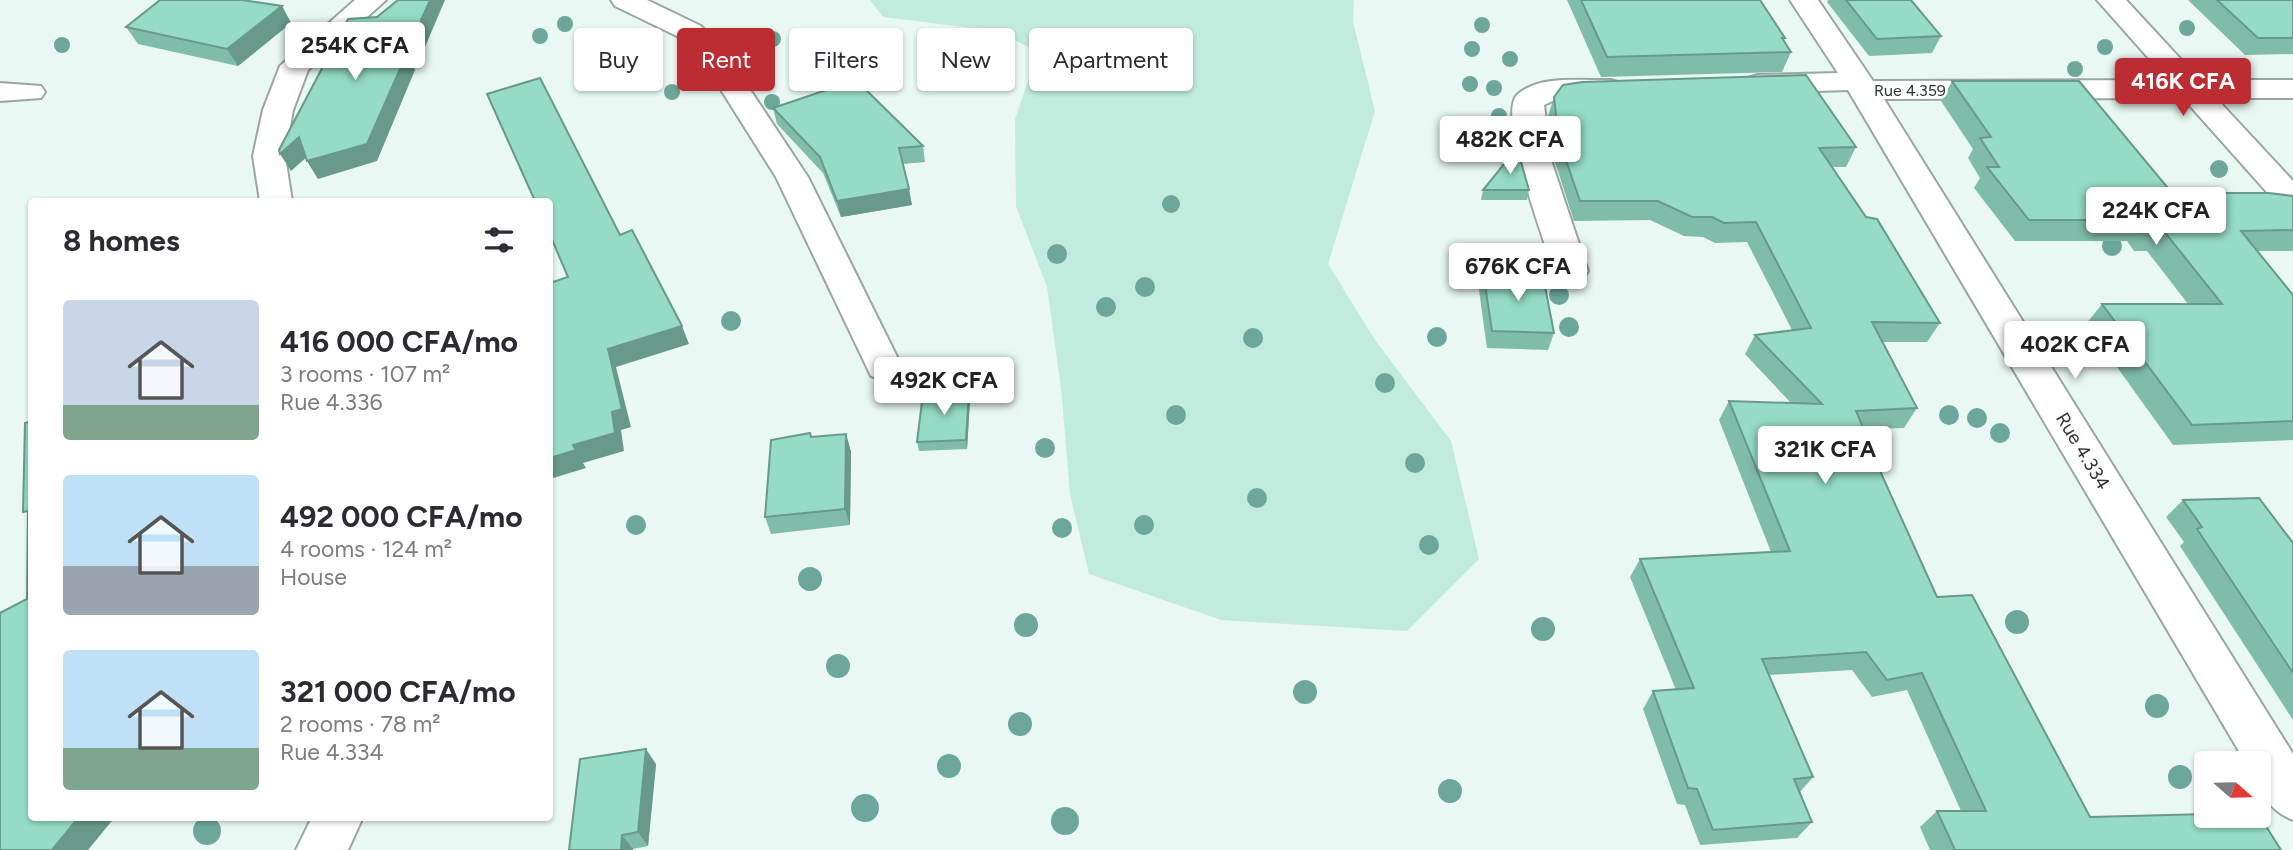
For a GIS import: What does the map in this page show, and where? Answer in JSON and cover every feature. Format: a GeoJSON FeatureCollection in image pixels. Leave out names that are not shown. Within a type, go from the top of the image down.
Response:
{"type":"FeatureCollection","features":[{"type":"Feature","properties":{"kind":"street"},"geometry":{"type":"LineString","coordinates":[[276,198],[269,156],[278,110],[295,66],[372,0]]}},
{"type":"Feature","properties":{"kind":"street"},"geometry":{"type":"LineString","coordinates":[[625,0],[691,32],[717,61],[792,177],[884,367]]}},
{"type":"Feature","properties":{"kind":"street","name":"Rue 4.334"},"geometry":{"type":"LineString","coordinates":[[1804,0],[1860,85],[2293,796]]}},
{"type":"Feature","properties":{"kind":"street"},"geometry":{"type":"LineString","coordinates":[[2111,0],[2293,201]]}},
{"type":"Feature","properties":{"kind":"street","name":"Rue 4.359"},"geometry":{"type":"LineString","coordinates":[[1732,85],[2293,89]]}},
{"type":"Feature","properties":{"kind":"street"},"geometry":{"type":"LineString","coordinates":[[1571,271],[1537,167],[1525,113],[1529,100],[1552,90],[1635,88]]}},
{"type":"Feature","properties":{"kind":"street"},"geometry":{"type":"LineString","coordinates":[[0,92],[30,92]]}},
{"type":"Feature","properties":{"kind":"street"},"geometry":{"type":"LineString","coordinates":[[321,850],[337,821]]}},
{"type":"Feature","properties":{"kind":"green space"},"geometry":{"type":"Polygon","coordinates":[[[870,0],[1354,0],[1353,22],[1375,111],[1328,264],[1375,340],[1451,441],[1479,559],[1407,631],[1221,620],[1089,574],[1070,494],[1061,388],[1047,287],[1016,206],[1015,119],[1029,78],[1029,91],[1193,91],[1193,28],[1029,28],[1029,48],[1015,40],[1015,28],[972,28],[883,17],[870,0]]]}},
{"type":"Feature","properties":{"kind":"building"},"geometry":{"type":"Polygon","coordinates":[[[160,0],[242,0],[282,6],[227,49],[126,27],[160,0]]]}},
{"type":"Feature","properties":{"kind":"building"},"geometry":{"type":"Polygon","coordinates":[[[398,0],[430,0],[414,36],[391,57],[407,53],[367,144],[307,161],[299,137],[280,154],[279,150],[348,19],[377,17],[398,0]]]}},
{"type":"Feature","properties":{"kind":"building"},"geometry":{"type":"Polygon","coordinates":[[[1581,0],[1760,0],[1791,52],[1607,57],[1581,0]]]}},
{"type":"Feature","properties":{"kind":"building"},"geometry":{"type":"Polygon","coordinates":[[[1846,0],[1911,0],[1941,36],[1877,39],[1846,0]]]}},
{"type":"Feature","properties":{"kind":"building"},"geometry":{"type":"Polygon","coordinates":[[[2217,0],[2293,0],[2293,38],[2258,38],[2217,0]]]}},
{"type":"Feature","properties":{"kind":"building"},"geometry":{"type":"Polygon","coordinates":[[[1806,75],[1856,147],[1819,148],[1866,217],[1877,219],[1940,323],[1872,322],[1917,408],[1856,411],[1871,451],[1937,597],[1972,595],[2090,817],[2194,814],[2194,828],[2267,828],[2281,850],[1955,850],[1937,811],[1986,811],[1922,673],[1887,680],[1866,652],[1762,659],[1813,777],[1794,779],[1812,822],[1713,830],[1697,789],[1688,788],[1653,691],[1694,688],[1640,559],[1790,551],[1729,401],[1822,404],[1755,335],[1811,328],[1756,222],[1724,223],[1712,217],[1692,217],[1658,201],[1580,201],[1559,140],[1554,97],[1563,85],[1582,82],[1806,75]]]}},
{"type":"Feature","properties":{"kind":"building"},"geometry":{"type":"Polygon","coordinates":[[[540,78],[620,235],[632,230],[682,326],[608,349],[622,409],[612,412],[615,433],[573,445],[576,450],[553,457],[553,282],[568,277],[553,242],[553,198],[534,198],[487,94],[540,78]]]}},
{"type":"Feature","properties":{"kind":"building"},"geometry":{"type":"Polygon","coordinates":[[[1952,81],[2079,81],[2172,193],[2269,193],[2293,196],[2293,230],[2241,231],[2293,295],[2293,421],[2192,425],[2102,304],[2222,304],[2163,230],[2150,230],[2142,220],[2029,220],[1987,167],[1999,167],[1980,138],[1991,137],[1952,81]]]}},
{"type":"Feature","properties":{"kind":"building"},"geometry":{"type":"Polygon","coordinates":[[[823,91],[867,91],[923,146],[899,148],[909,189],[837,201],[820,157],[773,108],[823,91]]]}},
{"type":"Feature","properties":{"kind":"building"},"geometry":{"type":"Polygon","coordinates":[[[1517,148],[1529,190],[1483,190],[1517,148]]]}},
{"type":"Feature","properties":{"kind":"building"},"geometry":{"type":"Polygon","coordinates":[[[1483,272],[1543,276],[1554,333],[1492,331],[1483,272]]]}},
{"type":"Feature","properties":{"kind":"building"},"geometry":{"type":"Polygon","coordinates":[[[969,391],[966,440],[917,442],[923,394],[969,391]]]}},
{"type":"Feature","properties":{"kind":"building"},"geometry":{"type":"Polygon","coordinates":[[[28,422],[28,511],[23,512],[25,423],[28,422]]]}},
{"type":"Feature","properties":{"kind":"building"},"geometry":{"type":"Polygon","coordinates":[[[810,433],[811,437],[846,434],[845,509],[765,517],[771,440],[810,433]]]}},
{"type":"Feature","properties":{"kind":"building"},"geometry":{"type":"Polygon","coordinates":[[[2259,498],[2293,543],[2293,673],[2197,529],[2202,527],[2183,500],[2259,498]]]}},
{"type":"Feature","properties":{"kind":"building"},"geometry":{"type":"Polygon","coordinates":[[[28,511],[28,821],[76,821],[52,850],[0,850],[0,613],[27,599],[28,511]]]}},
{"type":"Feature","properties":{"kind":"building"},"geometry":{"type":"Polygon","coordinates":[[[646,749],[638,832],[622,835],[621,850],[569,850],[580,759],[646,749]]]}}]}
